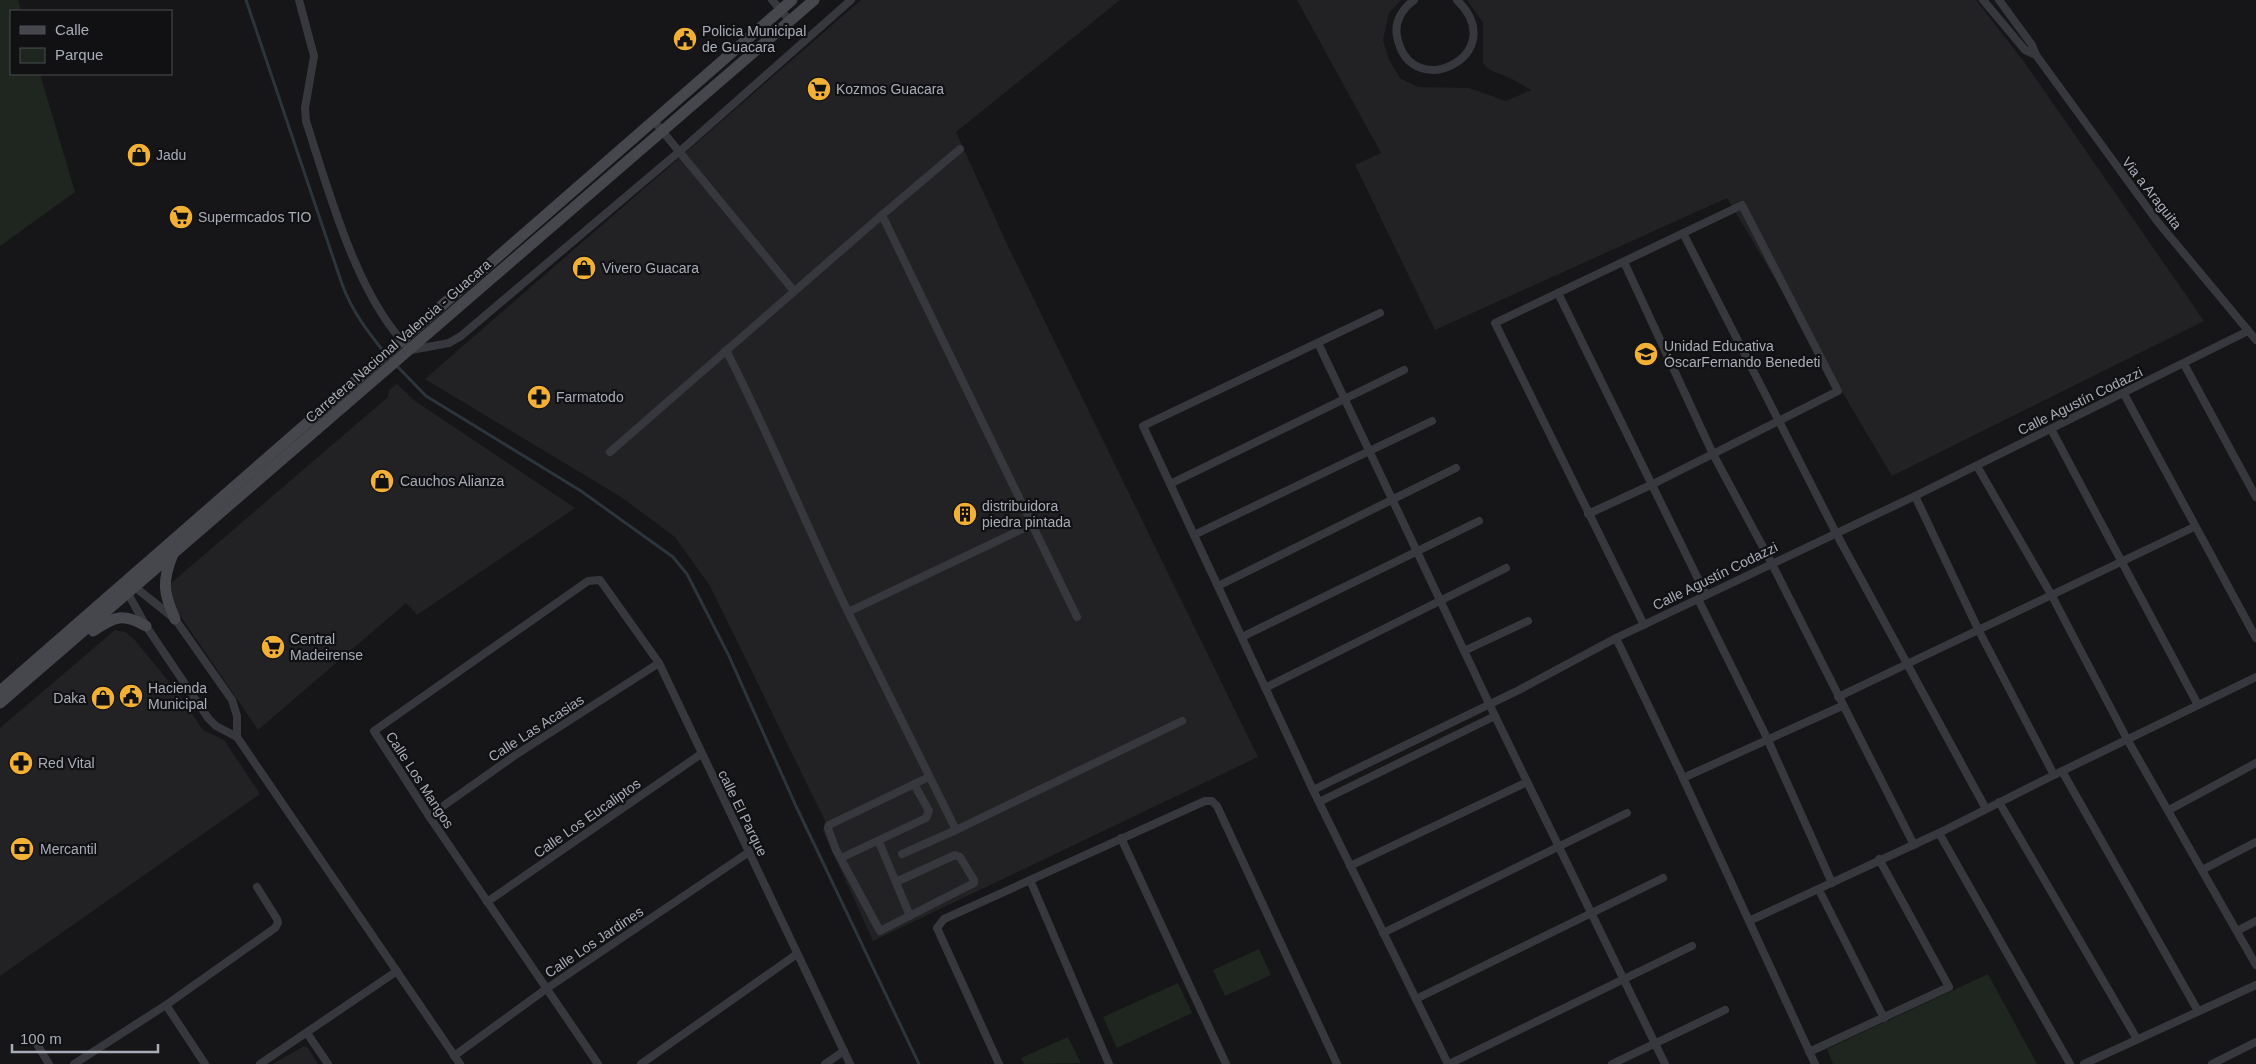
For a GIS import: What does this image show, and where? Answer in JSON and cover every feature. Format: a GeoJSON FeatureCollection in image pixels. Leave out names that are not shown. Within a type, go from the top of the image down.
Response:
{"type":"FeatureCollection","features":[{"type":"Feature","properties":{"kind":"main road","name":"Carretera Nacional Valencia - Guacara"},"geometry":{"type":"LineString","coordinates":[[0,703],[381,358],[791,0]]}},
{"type":"Feature","properties":{"kind":"main road","name":"Carretera Nacional Valencia - Guacara"},"geometry":{"type":"LineString","coordinates":[[0,691],[128,586],[174,552],[400,360],[814,0]]}},
{"type":"Feature","properties":{"kind":"main road"},"geometry":{"type":"LineString","coordinates":[[174,552],[166,573],[164,588],[175,619]]}},
{"type":"Feature","properties":{"kind":"main road"},"geometry":{"type":"LineString","coordinates":[[48,661],[113,619],[127,617],[146,626]]}},
{"type":"Feature","properties":{"kind":"street"},"geometry":{"type":"LineString","coordinates":[[299,0],[314,56],[305,108],[306,121],[333,203],[367,289],[396,345],[411,350],[456,341],[678,152],[851,0]]}},
{"type":"Feature","properties":{"kind":"street"},"geometry":{"type":"LineString","coordinates":[[772,0],[790,21]]}},
{"type":"Feature","properties":{"kind":"street"},"geometry":{"type":"LineString","coordinates":[[791,0],[800,12]]}},
{"type":"Feature","properties":{"kind":"street"},"geometry":{"type":"LineString","coordinates":[[1414,0],[1406,6],[1398,18],[1396,33],[1399,47],[1407,59],[1418,67],[1432,70],[1447,69],[1460,62],[1469,50],[1473,37],[1472,22],[1466,10],[1457,0]]}},
{"type":"Feature","properties":{"kind":"street","name":"Via a Araguita"},"geometry":{"type":"LineString","coordinates":[[1983,0],[2025,50],[2036,55]]}},
{"type":"Feature","properties":{"kind":"street","name":"Via a Araguita"},"geometry":{"type":"LineString","coordinates":[[1999,0],[2032,45],[2036,55],[2157,221],[2256,340]]}},
{"type":"Feature","properties":{"kind":"street"},"geometry":{"type":"LineString","coordinates":[[654,121],[794,291]]}},
{"type":"Feature","properties":{"kind":"street"},"geometry":{"type":"LineString","coordinates":[[610,452],[960,149]]}},
{"type":"Feature","properties":{"kind":"street"},"geometry":{"type":"LineString","coordinates":[[1588,514],[1653,484],[1838,391],[1742,205],[1496,323],[1588,514],[1644,625]]}},
{"type":"Feature","properties":{"kind":"street"},"geometry":{"type":"LineString","coordinates":[[882,215],[1077,617]]}},
{"type":"Feature","properties":{"kind":"street"},"geometry":{"type":"LineString","coordinates":[[1683,233],[1836,532],[1986,809]]}},
{"type":"Feature","properties":{"kind":"street"},"geometry":{"type":"LineString","coordinates":[[1624,262],[1713,454],[1771,562],[1842,706],[1914,845]]}},
{"type":"Feature","properties":{"kind":"street"},"geometry":{"type":"LineString","coordinates":[[1558,293],[1653,484],[1702,597],[1832,883]]}},
{"type":"Feature","properties":{"kind":"street"},"geometry":{"type":"LineString","coordinates":[[1380,313],[1143,426],[1313,790],[1383,933],[1448,1064],[1692,946]]}},
{"type":"Feature","properties":{"kind":"street","name":"Calle Agustín Codazzi"},"geometry":{"type":"LineString","coordinates":[[1313,790],[1490,704],[1616,638],[1771,562],[1977,466],[2248,331]]}},
{"type":"Feature","properties":{"kind":"street"},"geometry":{"type":"LineString","coordinates":[[1318,343],[1495,716],[1665,1064]]}},
{"type":"Feature","properties":{"kind":"street"},"geometry":{"type":"LineString","coordinates":[[726,350],[752,402],[808,530],[956,830]]}},
{"type":"Feature","properties":{"kind":"street"},"geometry":{"type":"LineString","coordinates":[[2184,364],[2256,497]]}},
{"type":"Feature","properties":{"kind":"street"},"geometry":{"type":"LineString","coordinates":[[1170,484],[1404,370]]}},
{"type":"Feature","properties":{"kind":"street"},"geometry":{"type":"LineString","coordinates":[[2124,394],[2194,527],[2256,638]]}},
{"type":"Feature","properties":{"kind":"street"},"geometry":{"type":"LineString","coordinates":[[1194,535],[1432,421]]}},
{"type":"Feature","properties":{"kind":"street"},"geometry":{"type":"LineString","coordinates":[[2051,429],[2120,562],[2198,705]]}},
{"type":"Feature","properties":{"kind":"street"},"geometry":{"type":"LineString","coordinates":[[1977,466],[2052,596],[2127,739],[2256,965]]}},
{"type":"Feature","properties":{"kind":"street"},"geometry":{"type":"LineString","coordinates":[[1218,586],[1456,468]]}},
{"type":"Feature","properties":{"kind":"street"},"geometry":{"type":"LineString","coordinates":[[1915,496],[1978,629],[2054,775]]}},
{"type":"Feature","properties":{"kind":"street"},"geometry":{"type":"LineString","coordinates":[[1242,637],[1479,521]]}},
{"type":"Feature","properties":{"kind":"street"},"geometry":{"type":"LineString","coordinates":[[848,612],[1033,524]]}},
{"type":"Feature","properties":{"kind":"street"},"geometry":{"type":"LineString","coordinates":[[1838,697],[2194,527]]}},
{"type":"Feature","properties":{"kind":"street"},"geometry":{"type":"LineString","coordinates":[[1265,688],[1506,568]]}},
{"type":"Feature","properties":{"kind":"street","name":"calle El Parque"},"geometry":{"type":"LineString","coordinates":[[600,580],[659,663],[850,1064]]}},
{"type":"Feature","properties":{"kind":"street","name":"Calle Los Mangos"},"geometry":{"type":"LineString","coordinates":[[546,990],[374,731],[588,581],[600,580]]}},
{"type":"Feature","properties":{"kind":"street"},"geometry":{"type":"LineString","coordinates":[[128,586],[175,619],[232,700],[236,710],[237,737]]}},
{"type":"Feature","properties":{"kind":"street"},"geometry":{"type":"LineString","coordinates":[[128,586],[146,626],[210,722],[237,737],[460,1064]]}},
{"type":"Feature","properties":{"kind":"street"},"geometry":{"type":"LineString","coordinates":[[1464,651],[1528,621]]}},
{"type":"Feature","properties":{"kind":"street"},"geometry":{"type":"LineString","coordinates":[[1616,638],[1815,1064]]}},
{"type":"Feature","properties":{"kind":"street","name":"Calle Las Acasias"},"geometry":{"type":"LineString","coordinates":[[429,816],[514,756],[659,663]]}},
{"type":"Feature","properties":{"kind":"street"},"geometry":{"type":"LineString","coordinates":[[1749,921],[1940,833],[1999,802],[2256,677]]}},
{"type":"Feature","properties":{"kind":"street"},"geometry":{"type":"LineString","coordinates":[[1683,778],[1767,738],[1842,706]]}},
{"type":"Feature","properties":{"kind":"street"},"geometry":{"type":"LineString","coordinates":[[1319,802],[1495,716]]}},
{"type":"Feature","properties":{"kind":"street"},"geometry":{"type":"LineString","coordinates":[[902,854],[1182,722]]}},
{"type":"Feature","properties":{"kind":"street","name":"Calle Los Eucaliptos"},"geometry":{"type":"LineString","coordinates":[[487,902],[701,754]]}},
{"type":"Feature","properties":{"kind":"street"},"geometry":{"type":"LineString","coordinates":[[2168,810],[2256,763]]}},
{"type":"Feature","properties":{"kind":"street"},"geometry":{"type":"LineString","coordinates":[[2062,771],[2198,1011]]}},
{"type":"Feature","properties":{"kind":"street"},"geometry":{"type":"LineString","coordinates":[[896,882],[955,855],[960,857],[974,883],[883,930],[878,929],[828,832],[829,825],[929,778]]}},
{"type":"Feature","properties":{"kind":"street"},"geometry":{"type":"LineString","coordinates":[[1350,866],[1527,782]]}},
{"type":"Feature","properties":{"kind":"street"},"geometry":{"type":"LineString","coordinates":[[842,858],[879,842],[928,815],[914,784]]}},
{"type":"Feature","properties":{"kind":"street"},"geometry":{"type":"LineString","coordinates":[[999,1064],[937,928],[944,919],[1205,801],[1212,801],[1217,806],[1337,1064]]}},
{"type":"Feature","properties":{"kind":"street"},"geometry":{"type":"LineString","coordinates":[[1999,802],[2137,1040]]}},
{"type":"Feature","properties":{"kind":"street"},"geometry":{"type":"LineString","coordinates":[[1383,933],[1627,813]]}},
{"type":"Feature","properties":{"kind":"street"},"geometry":{"type":"LineString","coordinates":[[1940,833],[2070,1064]]}},
{"type":"Feature","properties":{"kind":"street"},"geometry":{"type":"LineString","coordinates":[[1121,838],[1226,1064]]}},
{"type":"Feature","properties":{"kind":"street"},"geometry":{"type":"LineString","coordinates":[[879,842],[910,916]]}},
{"type":"Feature","properties":{"kind":"street"},"geometry":{"type":"LineString","coordinates":[[2202,870],[2256,842]]}},
{"type":"Feature","properties":{"kind":"street","name":"Calle Los Jardines"},"geometry":{"type":"LineString","coordinates":[[454,1056],[546,990],[749,852]]}},
{"type":"Feature","properties":{"kind":"street"},"geometry":{"type":"LineString","coordinates":[[1809,1052],[1949,987],[1879,860]]}},
{"type":"Feature","properties":{"kind":"street"},"geometry":{"type":"LineString","coordinates":[[1416,999],[1662,878]]}},
{"type":"Feature","properties":{"kind":"street"},"geometry":{"type":"LineString","coordinates":[[1030,880],[1109,1064]]}},
{"type":"Feature","properties":{"kind":"street"},"geometry":{"type":"LineString","coordinates":[[74,1064],[166,1005],[275,928],[278,923],[277,918],[257,887]]}},
{"type":"Feature","properties":{"kind":"street"},"geometry":{"type":"LineString","coordinates":[[1819,890],[1884,1018]]}},
{"type":"Feature","properties":{"kind":"street"},"geometry":{"type":"LineString","coordinates":[[2237,931],[2256,921]]}},
{"type":"Feature","properties":{"kind":"street"},"geometry":{"type":"LineString","coordinates":[[641,1064],[797,954]]}},
{"type":"Feature","properties":{"kind":"street"},"geometry":{"type":"LineString","coordinates":[[260,1064],[397,970]]}},
{"type":"Feature","properties":{"kind":"street"},"geometry":{"type":"LineString","coordinates":[[2084,1064],[2256,985]]}},
{"type":"Feature","properties":{"kind":"street"},"geometry":{"type":"LineString","coordinates":[[546,990],[598,1064]]}},
{"type":"Feature","properties":{"kind":"street"},"geometry":{"type":"LineString","coordinates":[[166,1005],[205,1064]]}},
{"type":"Feature","properties":{"kind":"street"},"geometry":{"type":"LineString","coordinates":[[1612,1064],[1725,1010]]}},
{"type":"Feature","properties":{"kind":"street"},"geometry":{"type":"LineString","coordinates":[[307,1033],[328,1064]]}},
{"type":"Feature","properties":{"kind":"street"},"geometry":{"type":"LineString","coordinates":[[32,1036],[49,1064]]}},
{"type":"Feature","properties":{"kind":"street"},"geometry":{"type":"LineString","coordinates":[[2212,1064],[2256,1042]]}},
{"type":"Feature","properties":{"kind":"street"},"geometry":{"type":"LineString","coordinates":[[825,1064],[844,1052]]}},
{"type":"Feature","properties":{"kind":"shaded area"},"geometry":{"type":"Polygon","coordinates":[[[861,0],[1120,0],[956,132],[1006,242],[1258,757],[873,941],[823,831],[825,821],[710,586],[675,537],[621,497],[425,379],[861,0]]]}},
{"type":"Feature","properties":{"kind":"shaded area"},"geometry":{"type":"Polygon","coordinates":[[[1297,0],[1401,0],[1389,13],[1383,40],[1389,60],[1401,79],[1418,87],[1469,88],[1506,101],[1531,90],[1512,79],[1490,70],[1483,63],[1483,23],[1467,0],[1976,0],[2025,63],[2204,321],[1892,476],[1727,198],[1435,330],[1355,165],[1381,153],[1297,0]]]}},
{"type":"Feature","properties":{"kind":"shaded area"},"geometry":{"type":"Polygon","coordinates":[[[397,384],[415,401],[575,508],[417,615],[406,603],[258,730],[173,605],[170,584],[388,397],[389,390],[397,384]]]}},
{"type":"Feature","properties":{"kind":"shaded area"},"geometry":{"type":"Polygon","coordinates":[[[115,630],[125,632],[134,639],[179,694],[203,730],[224,740],[260,794],[0,976],[0,728],[115,630]]]}},
{"type":"Feature","properties":{"kind":"shaded area"},"geometry":{"type":"Polygon","coordinates":[[[304,1046],[308,1048],[318,1064],[273,1064],[304,1046]]]}},
{"type":"Feature","properties":{"kind":"green space"},"geometry":{"type":"Polygon","coordinates":[[[0,0],[18,0],[21,10],[10,10],[10,75],[40,75],[75,192],[0,246],[0,0]]]}},
{"type":"Feature","properties":{"kind":"green space"},"geometry":{"type":"Polygon","coordinates":[[[1259,949],[1271,975],[1225,996],[1213,970],[1259,949]]]}},
{"type":"Feature","properties":{"kind":"green space"},"geometry":{"type":"Polygon","coordinates":[[[1988,974],[2037,1064],[1833,1064],[1827,1049],[1988,974]]]}},
{"type":"Feature","properties":{"kind":"green space"},"geometry":{"type":"Polygon","coordinates":[[[1178,983],[1192,1013],[1117,1048],[1103,1017],[1178,983]]]}},
{"type":"Feature","properties":{"kind":"green space"},"geometry":{"type":"Polygon","coordinates":[[[1068,1037],[1081,1063],[1024,1064],[1021,1058],[1068,1037]]]}},
{"type":"Feature","properties":{"kind":"waterway"},"geometry":{"type":"LineString","coordinates":[[246,0],[342,284],[350,303],[385,353]]}},
{"type":"Feature","properties":{"kind":"waterway"},"geometry":{"type":"LineString","coordinates":[[396,365],[426,396],[581,491],[673,557],[687,574],[729,656],[795,804],[919,1064]]}},
{"type":"Feature","properties":{"kind":"place","name":"Policia Municipal de Guacara"},"geometry":{"type":"Point","coordinates":[685,39]}},
{"type":"Feature","properties":{"kind":"place","name":"Kozmos Guacara"},"geometry":{"type":"Point","coordinates":[819,89]}},
{"type":"Feature","properties":{"kind":"place","name":"Jadu"},"geometry":{"type":"Point","coordinates":[139,155]}},
{"type":"Feature","properties":{"kind":"place","name":"Supermcados TIO"},"geometry":{"type":"Point","coordinates":[181,217]}},
{"type":"Feature","properties":{"kind":"place","name":"Vivero Guacara"},"geometry":{"type":"Point","coordinates":[584,268]}},
{"type":"Feature","properties":{"kind":"place","name":"Unidad Educativa ÓscarFernando Benedeti"},"geometry":{"type":"Point","coordinates":[1646,354]}},
{"type":"Feature","properties":{"kind":"place","name":"Farmatodo"},"geometry":{"type":"Point","coordinates":[539,397]}},
{"type":"Feature","properties":{"kind":"place","name":"Cauchos Alianza"},"geometry":{"type":"Point","coordinates":[382,481]}},
{"type":"Feature","properties":{"kind":"place","name":"distribuidora piedra pintada"},"geometry":{"type":"Point","coordinates":[965,514]}},
{"type":"Feature","properties":{"kind":"place","name":"Central Madeirense"},"geometry":{"type":"Point","coordinates":[273,647]}},
{"type":"Feature","properties":{"kind":"place","name":"Hacienda Municipal"},"geometry":{"type":"Point","coordinates":[131,696]}},
{"type":"Feature","properties":{"kind":"place","name":"Daka"},"geometry":{"type":"Point","coordinates":[103,698]}},
{"type":"Feature","properties":{"kind":"place","name":"Red Vital"},"geometry":{"type":"Point","coordinates":[21,763]}},
{"type":"Feature","properties":{"kind":"place","name":"Mercantil"},"geometry":{"type":"Point","coordinates":[22,849]}}]}
